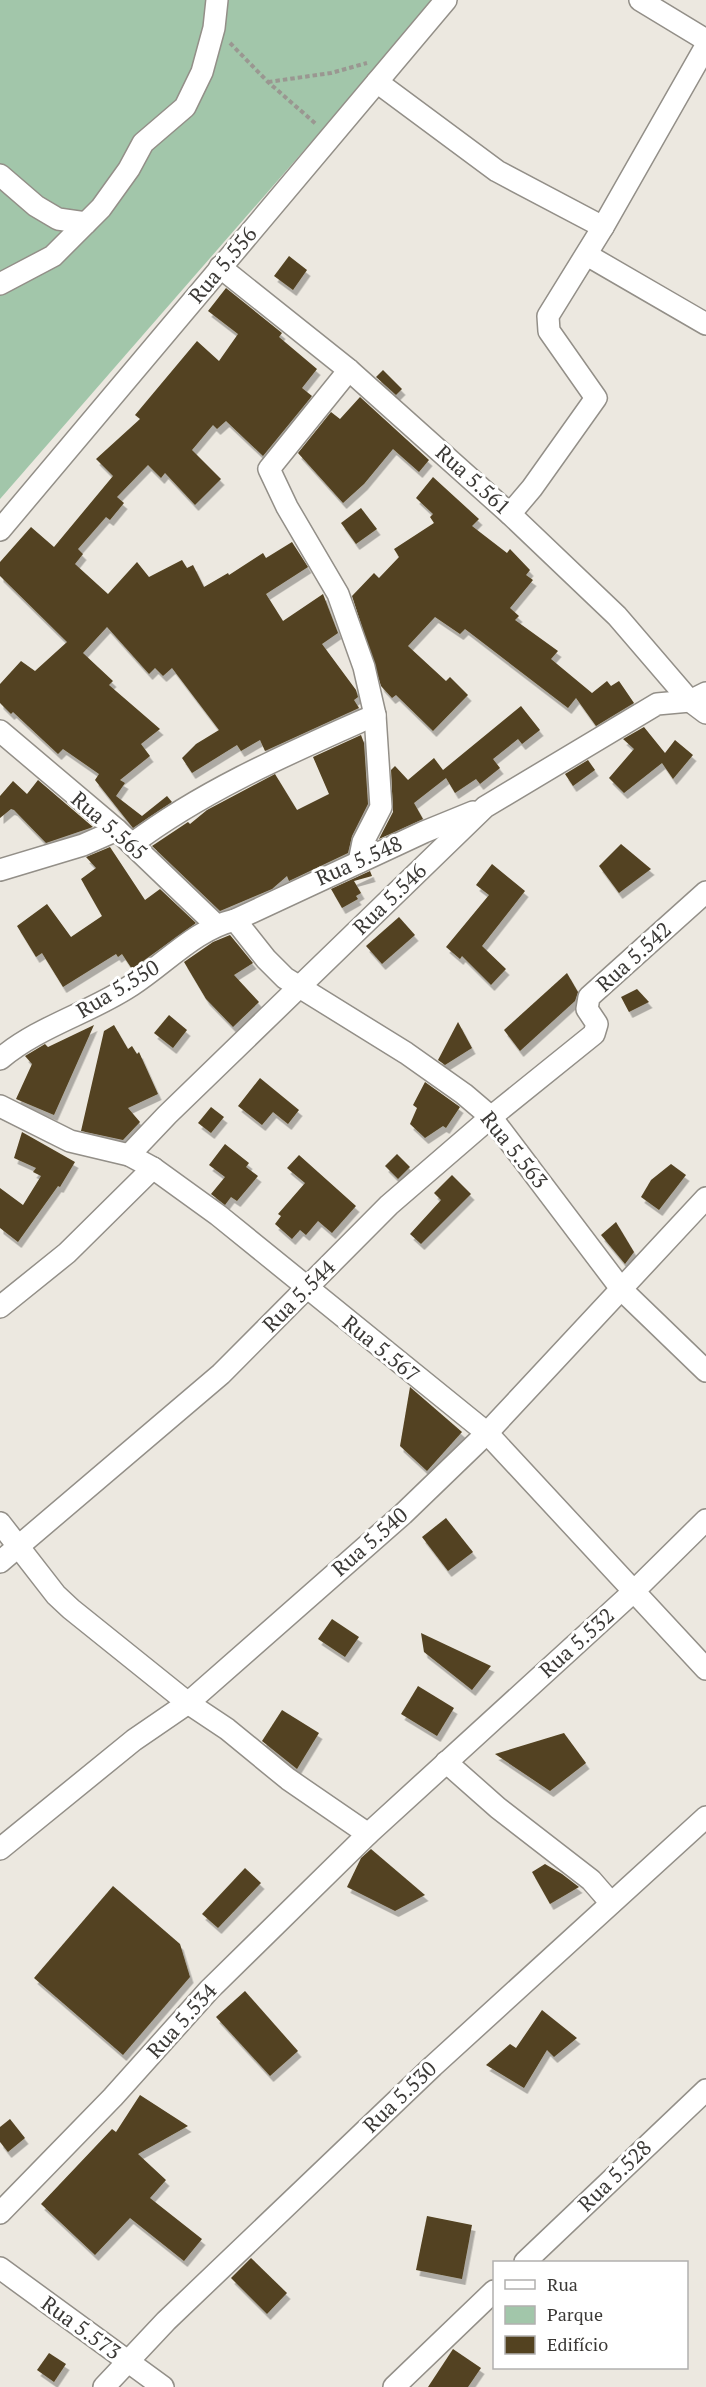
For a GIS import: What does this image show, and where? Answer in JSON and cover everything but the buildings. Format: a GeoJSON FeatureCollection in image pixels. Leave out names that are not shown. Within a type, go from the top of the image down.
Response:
{"type":"FeatureCollection","features":[{"type":"Feature","properties":{"kind":"street"},"geometry":{"type":"LineString","coordinates":[[0,284],[53,256],[108,198],[143,143],[185,107],[202,72],[214,28],[217,0]]}},
{"type":"Feature","properties":{"kind":"street","name":"Rua 5.556"},"geometry":{"type":"LineString","coordinates":[[0,530],[446,0]]}},
{"type":"Feature","properties":{"kind":"street"},"geometry":{"type":"LineString","coordinates":[[640,0],[706,40]]}},
{"type":"Feature","properties":{"kind":"street"},"geometry":{"type":"LineString","coordinates":[[510,514],[594,403],[594,393],[549,331],[548,316],[587,255],[706,46]]}},
{"type":"Feature","properties":{"kind":"street"},"geometry":{"type":"LineString","coordinates":[[377,82],[497,171],[603,227]]}},
{"type":"Feature","properties":{"kind":"street"},"geometry":{"type":"LineString","coordinates":[[0,175],[36,206],[58,219],[86,223]]}},
{"type":"Feature","properties":{"kind":"street"},"geometry":{"type":"LineString","coordinates":[[587,255],[706,324]]}},
{"type":"Feature","properties":{"kind":"street","name":"Rua 5.561"},"geometry":{"type":"LineString","coordinates":[[220,267],[349,370],[510,514],[617,616],[701,702]]}},
{"type":"Feature","properties":{"kind":"street"},"geometry":{"type":"LineString","coordinates":[[349,370],[269,469],[287,507],[338,594],[364,667],[375,715],[381,807],[363,842],[359,862]]}},
{"type":"Feature","properties":{"kind":"street","name":"Rua 5.546"},"geometry":{"type":"LineString","coordinates":[[129,1155],[167,1115],[485,807],[657,704],[701,702]]}},
{"type":"Feature","properties":{"kind":"street"},"geometry":{"type":"LineString","coordinates":[[0,870],[83,845],[125,837],[159,824],[205,797],[375,715]]}},
{"type":"Feature","properties":{"kind":"street","name":"Rua 5.565"},"geometry":{"type":"LineString","coordinates":[[0,731],[225,922]]}},
{"type":"Feature","properties":{"kind":"street","name":"Rua 5.548"},"geometry":{"type":"LineString","coordinates":[[225,922],[485,807]]}},
{"type":"Feature","properties":{"kind":"street","name":"Rua 5.542"},"geometry":{"type":"LineString","coordinates":[[597,1030],[597,1024],[587,1010],[589,997],[706,892]]}},
{"type":"Feature","properties":{"kind":"street","name":"Rua 5.563"},"geometry":{"type":"LineString","coordinates":[[225,922],[299,987],[406,1053],[464,1094],[491,1117],[622,1290],[706,1371]]}},
{"type":"Feature","properties":{"kind":"street","name":"Rua 5.550"},"geometry":{"type":"LineString","coordinates":[[0,1059],[45,1030],[131,986],[225,922]]}},
{"type":"Feature","properties":{"kind":"street","name":"Rua 5.544"},"geometry":{"type":"LineString","coordinates":[[0,1562],[221,1374],[389,1205],[597,1030]]}},
{"type":"Feature","properties":{"kind":"street","name":"Rua 5.567"},"geometry":{"type":"LineString","coordinates":[[0,1106],[70,1141],[129,1155],[153,1168],[218,1215],[487,1433],[632,1593],[706,1669]]}},
{"type":"Feature","properties":{"kind":"street"},"geometry":{"type":"LineString","coordinates":[[0,1307],[67,1253],[153,1168]]}},
{"type":"Feature","properties":{"kind":"street","name":"Rua 5.540"},"geometry":{"type":"LineString","coordinates":[[0,1849],[134,1740],[188,1702],[403,1514],[487,1433],[706,1198]]}},
{"type":"Feature","properties":{"kind":"street","name":"Rua 5.532"},"geometry":{"type":"LineString","coordinates":[[368,1834],[632,1593],[706,1520]]}},
{"type":"Feature","properties":{"kind":"street"},"geometry":{"type":"LineString","coordinates":[[0,1523],[56,1595],[188,1702],[227,1729],[288,1779],[368,1834]]}},
{"type":"Feature","properties":{"kind":"street"},"geometry":{"type":"LineString","coordinates":[[446,1762],[498,1808],[591,1880],[611,1903]]}},
{"type":"Feature","properties":{"kind":"street","name":"Rua 5.530"},"geometry":{"type":"LineString","coordinates":[[104,2387],[166,2321],[425,2073],[706,1817]]}},
{"type":"Feature","properties":{"kind":"street","name":"Rua 5.534"},"geometry":{"type":"LineString","coordinates":[[0,2212],[113,2097],[209,1990],[368,1834]]}},
{"type":"Feature","properties":{"kind":"street","name":"Rua 5.528"},"geometry":{"type":"LineString","coordinates":[[526,2261],[706,2090]]}},
{"type":"Feature","properties":{"kind":"street","name":"Rua 5.573"},"geometry":{"type":"LineString","coordinates":[[0,2268],[163,2387]]}},
{"type":"Feature","properties":{"kind":"street"},"geometry":{"type":"LineString","coordinates":[[394,2387],[493,2293]]}},
{"type":"Feature","properties":{"kind":"path"},"geometry":{"type":"LineString","coordinates":[[214,28],[268,82],[330,136]]}},
{"type":"Feature","properties":{"kind":"path"},"geometry":{"type":"LineString","coordinates":[[268,82],[294,76],[331,73],[399,56]]}},
{"type":"Feature","properties":{"kind":"green space"},"geometry":{"type":"Polygon","coordinates":[[[0,0],[435,0],[0,499],[0,0]]]}}]}
